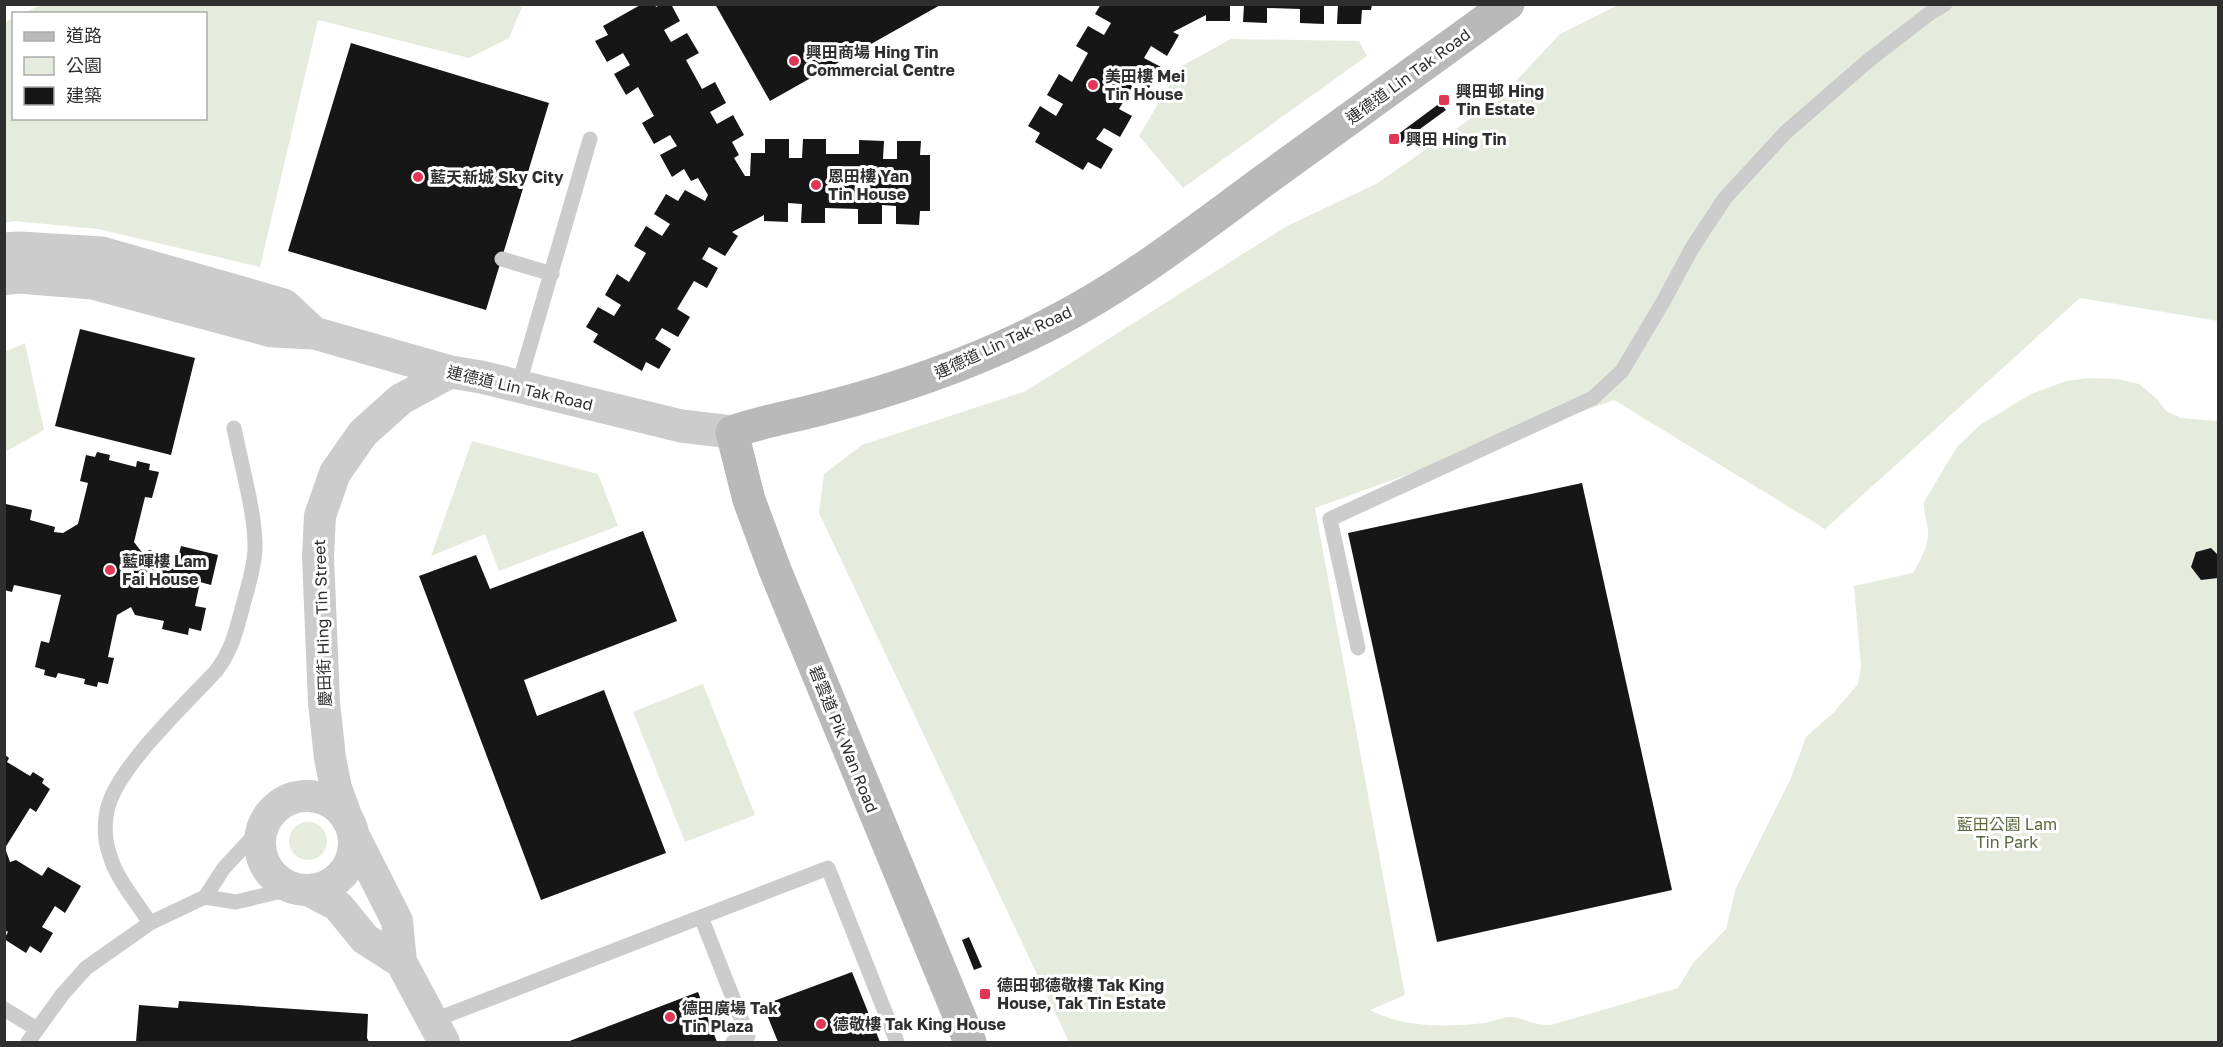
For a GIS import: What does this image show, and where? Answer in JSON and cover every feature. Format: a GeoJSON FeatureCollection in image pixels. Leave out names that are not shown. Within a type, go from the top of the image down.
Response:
{"type":"FeatureCollection","features":[{"type":"Feature","properties":{"kind":"main road","name":"連德道 Lin Tak Road"},"geometry":{"type":"LineString","coordinates":[[732,432],[827,407],[946,371],[1048,325],[1120,284],[1167,253],[1508,4]]}},
{"type":"Feature","properties":{"kind":"main road","name":"碧雲道 Pik Wan Road"},"geometry":{"type":"LineString","coordinates":[[732,432],[749,500],[775,570],[970,1042]]}},
{"type":"Feature","properties":{"kind":"street","name":"連德道 Lin Tak Road"},"geometry":{"type":"LineString","coordinates":[[4,249],[102,253],[284,305],[314,333]]}},
{"type":"Feature","properties":{"kind":"street","name":"連德道 Lin Tak Road"},"geometry":{"type":"LineString","coordinates":[[4,279],[19,277],[93,283],[272,331],[314,333],[451,372],[681,426],[732,432]]}},
{"type":"Feature","properties":{"kind":"street","name":"慶田街 Hing Tin Street"},"geometry":{"type":"LineString","coordinates":[[351,827],[336,788],[324,703],[318,556],[320,516],[335,473],[363,433],[401,399],[451,372]]}},
{"type":"Feature","properties":{"kind":"street","name":"慶田街 Hing Tin Street"},"geometry":{"type":"LineString","coordinates":[[401,962],[365,939],[338,906],[280,881],[269,870],[262,857],[260,842],[262,827],[279,805],[304,796],[318,797],[331,802],[341,810],[397,921],[401,962],[438,1032]]}},
{"type":"Feature","properties":{"kind":"street"},"geometry":{"type":"LineString","coordinates":[[301,889],[323,887],[334,881],[344,871],[350,858],[351,827]]}},
{"type":"Feature","properties":{"kind":"lane"},"geometry":{"type":"LineString","coordinates":[[1358,648],[1330,519],[1593,398],[1622,371],[1692,249],[1725,198],[1786,132],[1869,60],[1945,4]]}},
{"type":"Feature","properties":{"kind":"lane"},"geometry":{"type":"LineString","coordinates":[[518,387],[590,139]]}},
{"type":"Feature","properties":{"kind":"lane"},"geometry":{"type":"LineString","coordinates":[[502,259],[552,274]]}},
{"type":"Feature","properties":{"kind":"lane"},"geometry":{"type":"LineString","coordinates":[[150,923],[110,858],[105,833],[107,809],[132,763],[216,671],[233,644],[255,550],[254,532],[234,428]]}},
{"type":"Feature","properties":{"kind":"lane"},"geometry":{"type":"LineString","coordinates":[[28,1042],[62,995],[86,968],[150,923],[205,897],[224,868],[262,827]]}},
{"type":"Feature","properties":{"kind":"lane"},"geometry":{"type":"LineString","coordinates":[[438,1032],[701,917],[828,868],[897,1042]]}},
{"type":"Feature","properties":{"kind":"lane"},"geometry":{"type":"LineString","coordinates":[[205,897],[237,902],[301,889]]}},
{"type":"Feature","properties":{"kind":"lane"},"geometry":{"type":"LineString","coordinates":[[701,917],[748,1036],[733,1042]]}},
{"type":"Feature","properties":{"kind":"lane"},"geometry":{"type":"LineString","coordinates":[[4,1009],[37,1029]]}},
{"type":"Feature","properties":{"kind":"green space"},"geometry":{"type":"Polygon","coordinates":[[[41,4],[523,5],[509,38],[469,58],[318,20],[260,267],[98,229],[14,221],[5,223],[5,22],[12,18],[12,120],[207,120],[207,12],[25,12],[41,4]]]}},
{"type":"Feature","properties":{"kind":"green space","name":"藍田公園 Lam Tin Park"},"geometry":{"type":"Polygon","coordinates":[[[1618,5],[2218,5],[2218,321],[2080,298],[1825,529],[1614,400],[1315,508],[1405,995],[1370,1010],[1397,1020],[1426,1025],[1470,1024],[1511,1017],[1551,1025],[1678,988],[1693,963],[1726,929],[1736,888],[1791,778],[1806,737],[1834,712],[1858,684],[1861,667],[1854,586],[1913,573],[1927,541],[1924,502],[1957,447],[1980,425],[2031,394],[2066,381],[2090,378],[2118,379],[2139,384],[2156,398],[2166,411],[2181,418],[2218,421],[2218,1042],[1069,1042],[819,513],[824,474],[862,445],[1026,391],[1287,226],[1376,184],[1499,99],[1560,34],[1618,5]]]}},
{"type":"Feature","properties":{"kind":"green space"},"geometry":{"type":"Polygon","coordinates":[[[1231,39],[1359,41],[1367,56],[1183,188],[1139,136],[1180,67],[1231,39]]]}},
{"type":"Feature","properties":{"kind":"green space"},"geometry":{"type":"Polygon","coordinates":[[[25,343],[44,430],[5,452],[5,352],[25,343]]]}},
{"type":"Feature","properties":{"kind":"green space"},"geometry":{"type":"Polygon","coordinates":[[[472,441],[598,474],[618,526],[499,571],[485,534],[431,556],[472,441]]]}},
{"type":"Feature","properties":{"kind":"green space"},"geometry":{"type":"Polygon","coordinates":[[[703,684],[755,815],[685,842],[633,712],[703,684]]]}},
{"type":"Feature","properties":{"kind":"green space"},"geometry":{"type":"Polygon","coordinates":[[[308,822],[322,827],[327,841],[322,855],[308,860],[294,855],[289,841],[294,827],[308,822]]]}},
{"type":"Feature","properties":{"kind":"building","name":"恩田樓 Yan Tin House"},"geometry":{"type":"Polygon","coordinates":[[[642,4],[655,4],[656,7],[661,4],[671,4],[680,21],[664,30],[671,42],[687,33],[699,53],[686,60],[702,89],[715,82],[726,103],[710,112],[717,124],[733,115],[744,135],[732,142],[739,155],[734,158],[745,176],[750,176],[751,153],[765,153],[765,139],[789,139],[789,158],[802,158],[803,139],[826,139],[826,154],[859,154],[859,140],[884,141],[883,159],[897,159],[897,141],[921,141],[920,155],[930,155],[930,211],[920,211],[919,225],[896,224],[896,206],[882,205],[882,224],[858,224],[858,209],[825,208],[825,223],[801,223],[802,204],[788,203],[788,222],[764,221],[764,215],[732,232],[738,236],[725,256],[709,247],[702,259],[718,268],[707,288],[694,281],[677,309],[690,317],[678,337],[662,328],[655,339],[671,349],[659,369],[646,362],[642,371],[593,342],[598,334],[586,327],[598,307],[614,316],[621,305],[605,295],[617,274],[629,282],[646,253],[634,246],[646,226],[662,236],[670,224],[654,214],[666,194],[678,201],[685,190],[705,201],[708,195],[698,178],[691,181],[684,169],[672,177],[660,155],[677,146],[670,135],[654,144],[642,123],[654,116],[638,87],[626,95],[614,74],[630,65],[623,53],[607,62],[595,41],[608,35],[603,26],[642,4]]]}},
{"type":"Feature","properties":{"kind":"building","name":"興田商場 Hing Tin Commercial Centre"},"geometry":{"type":"Polygon","coordinates":[[[715,4],[942,4],[770,101],[715,4]]]}},
{"type":"Feature","properties":{"kind":"building","name":"美田樓 Mei Tin House"},"geometry":{"type":"Polygon","coordinates":[[[1101,4],[1230,4],[1230,21],[1206,21],[1206,15],[1173,32],[1179,35],[1167,56],[1151,46],[1144,58],[1161,67],[1149,88],[1136,80],[1119,109],[1132,116],[1120,137],[1104,128],[1096,139],[1113,149],[1101,169],[1088,162],[1083,170],[1035,142],[1040,133],[1028,126],[1040,106],[1056,116],[1063,104],[1047,95],[1059,74],[1072,82],[1088,53],[1076,46],[1088,26],[1104,35],[1111,23],[1095,14],[1101,4]]]}},
{"type":"Feature","properties":{"kind":"building"},"geometry":{"type":"Polygon","coordinates":[[[1338,4],[1372,4],[1371,10],[1362,10],[1361,24],[1337,24],[1338,4]]]}},
{"type":"Feature","properties":{"kind":"building"},"geometry":{"type":"Polygon","coordinates":[[[1244,5],[1324,5],[1324,24],[1300,23],[1300,9],[1267,8],[1267,23],[1243,22],[1244,5]]]}},
{"type":"Feature","properties":{"kind":"building","name":"藍天新城 Sky City"},"geometry":{"type":"Polygon","coordinates":[[[351,43],[549,103],[486,310],[288,251],[351,43]]]}},
{"type":"Feature","properties":{"kind":"building"},"geometry":{"type":"Polygon","coordinates":[[[1440,103],[1446,110],[1398,145],[1393,138],[1440,103]]]}},
{"type":"Feature","properties":{"kind":"building"},"geometry":{"type":"Polygon","coordinates":[[[80,329],[195,358],[171,455],[55,426],[80,329]]]}},
{"type":"Feature","properties":{"kind":"building","name":"藍暉樓 Lam Fai House"},"geometry":{"type":"Polygon","coordinates":[[[97,452],[110,455],[109,460],[136,467],[137,461],[150,464],[149,470],[159,472],[152,498],[145,497],[134,542],[144,555],[149,550],[178,558],[181,546],[218,555],[211,585],[200,582],[195,606],[206,608],[201,631],[189,628],[188,635],[162,629],[164,621],[135,615],[131,607],[117,615],[108,657],[114,658],[108,684],[98,682],[97,687],[84,684],[85,679],[58,673],[56,678],[44,675],[45,670],[35,667],[41,641],[49,643],[61,595],[14,585],[12,592],[4,590],[4,510],[6,504],[32,510],[30,520],[55,527],[54,532],[63,533],[78,524],[88,483],[80,481],[86,455],[95,457],[97,452]]]}},
{"type":"Feature","properties":{"kind":"building"},"geometry":{"type":"Polygon","coordinates":[[[1582,483],[1672,890],[1437,942],[1348,533],[1582,483]]]}},
{"type":"Feature","properties":{"kind":"building"},"geometry":{"type":"Polygon","coordinates":[[[643,531],[677,621],[524,680],[537,716],[604,690],[666,853],[541,900],[419,576],[476,555],[490,589],[643,531]]]}},
{"type":"Feature","properties":{"kind":"building"},"geometry":{"type":"Polygon","coordinates":[[[2211,548],[2218,555],[2218,578],[2201,580],[2191,567],[2196,552],[2211,548]]]}},
{"type":"Feature","properties":{"kind":"building"},"geometry":{"type":"Polygon","coordinates":[[[4,754],[9,758],[7,762],[30,776],[33,772],[44,779],[42,783],[50,789],[36,812],[30,808],[5,848],[10,862],[16,860],[42,876],[48,867],[81,886],[65,913],[55,906],[42,927],[53,933],[41,953],[30,946],[26,953],[4,939],[8,932],[5,930],[4,754]]]}},
{"type":"Feature","properties":{"kind":"building"},"geometry":{"type":"Polygon","coordinates":[[[969,937],[982,967],[974,970],[962,940],[969,937]]]}},
{"type":"Feature","properties":{"kind":"building","name":"德敬樓 Tak King House"},"geometry":{"type":"Polygon","coordinates":[[[852,972],[880,1042],[778,1042],[763,1005],[852,972]]]}},
{"type":"Feature","properties":{"kind":"building","name":"德田廣場 Tak Tin Plaza"},"geometry":{"type":"Polygon","coordinates":[[[698,992],[717,1042],[567,1042],[698,992]]]}},
{"type":"Feature","properties":{"kind":"building"},"geometry":{"type":"Polygon","coordinates":[[[179,1001],[368,1014],[367,1038],[369,1042],[136,1042],[139,1005],[178,1008],[179,1001]]]}},
{"type":"Feature","properties":{"kind":"place","name":"興田商場 Hing Tin Commercial Centre"},"geometry":{"type":"Point","coordinates":[794,61]}},
{"type":"Feature","properties":{"kind":"place","name":"美田樓 Mei Tin House"},"geometry":{"type":"Point","coordinates":[1093,85]}},
{"type":"Feature","properties":{"kind":"place","name":"興田邨 Hing Tin Estate"},"geometry":{"type":"Point","coordinates":[1444,100]}},
{"type":"Feature","properties":{"kind":"place","name":"興田 Hing Tin"},"geometry":{"type":"Point","coordinates":[1394,139]}},
{"type":"Feature","properties":{"kind":"place","name":"藍天新城 Sky City"},"geometry":{"type":"Point","coordinates":[418,177]}},
{"type":"Feature","properties":{"kind":"place","name":"恩田樓 Yan Tin House"},"geometry":{"type":"Point","coordinates":[816,185]}},
{"type":"Feature","properties":{"kind":"place","name":"藍暉樓 Lam Fai House"},"geometry":{"type":"Point","coordinates":[110,570]}},
{"type":"Feature","properties":{"kind":"place","name":"德田邨德敬樓 Tak King House, Tak Tin Estate"},"geometry":{"type":"Point","coordinates":[985,994]}},
{"type":"Feature","properties":{"kind":"place","name":"德田廣場 Tak Tin Plaza"},"geometry":{"type":"Point","coordinates":[670,1017]}},
{"type":"Feature","properties":{"kind":"place","name":"德敬樓 Tak King House"},"geometry":{"type":"Point","coordinates":[821,1024]}}]}
